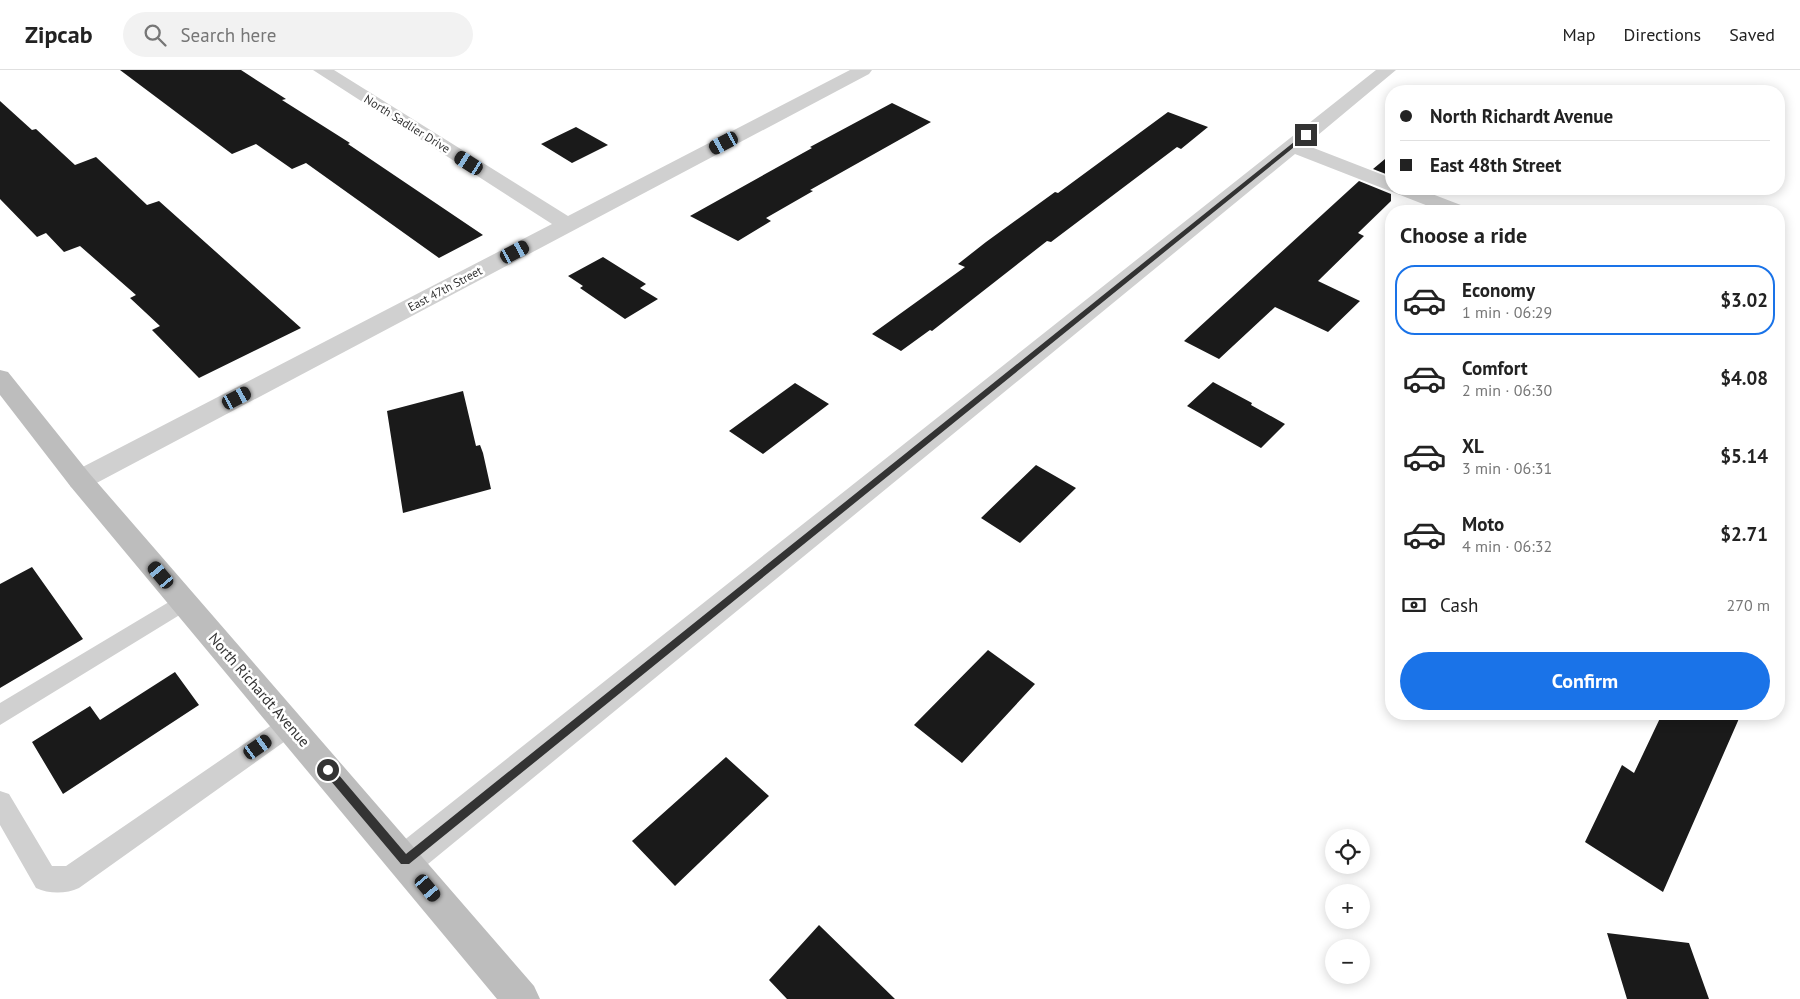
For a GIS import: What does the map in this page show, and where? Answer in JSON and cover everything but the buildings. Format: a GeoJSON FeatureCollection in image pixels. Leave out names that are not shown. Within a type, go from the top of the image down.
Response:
{"type":"FeatureCollection","features":[{"type":"Feature","properties":{"kind":"street","name":"North Sadlier Drive"},"geometry":{"type":"LineString","coordinates":[[322,70],[568,225]]}},
{"type":"Feature","properties":{"kind":"street","name":"East 47th Street"},"geometry":{"type":"LineString","coordinates":[[80,480],[862,70]]}},
{"type":"Feature","properties":{"kind":"street"},"geometry":{"type":"LineString","coordinates":[[405,861],[1387,70]]}},
{"type":"Feature","properties":{"kind":"street"},"geometry":{"type":"LineString","coordinates":[[1292,146],[1385,183]]}},
{"type":"Feature","properties":{"kind":"street"},"geometry":{"type":"LineString","coordinates":[[1418,195],[1443,205]]}},
{"type":"Feature","properties":{"kind":"street","name":"North Richardt Avenue"},"geometry":{"type":"LineString","coordinates":[[0,378],[80,480],[521,999]]}},
{"type":"Feature","properties":{"kind":"lane"},"geometry":{"type":"LineString","coordinates":[[0,715],[184,602]]}},
{"type":"Feature","properties":{"kind":"lane"},"geometry":{"type":"LineString","coordinates":[[0,802],[46,879],[70,879],[290,725]]}},
{"type":"Feature","properties":{"kind":"route"},"geometry":{"type":"LineString","coordinates":[[328,770],[405,861],[1306,135]]}}]}
